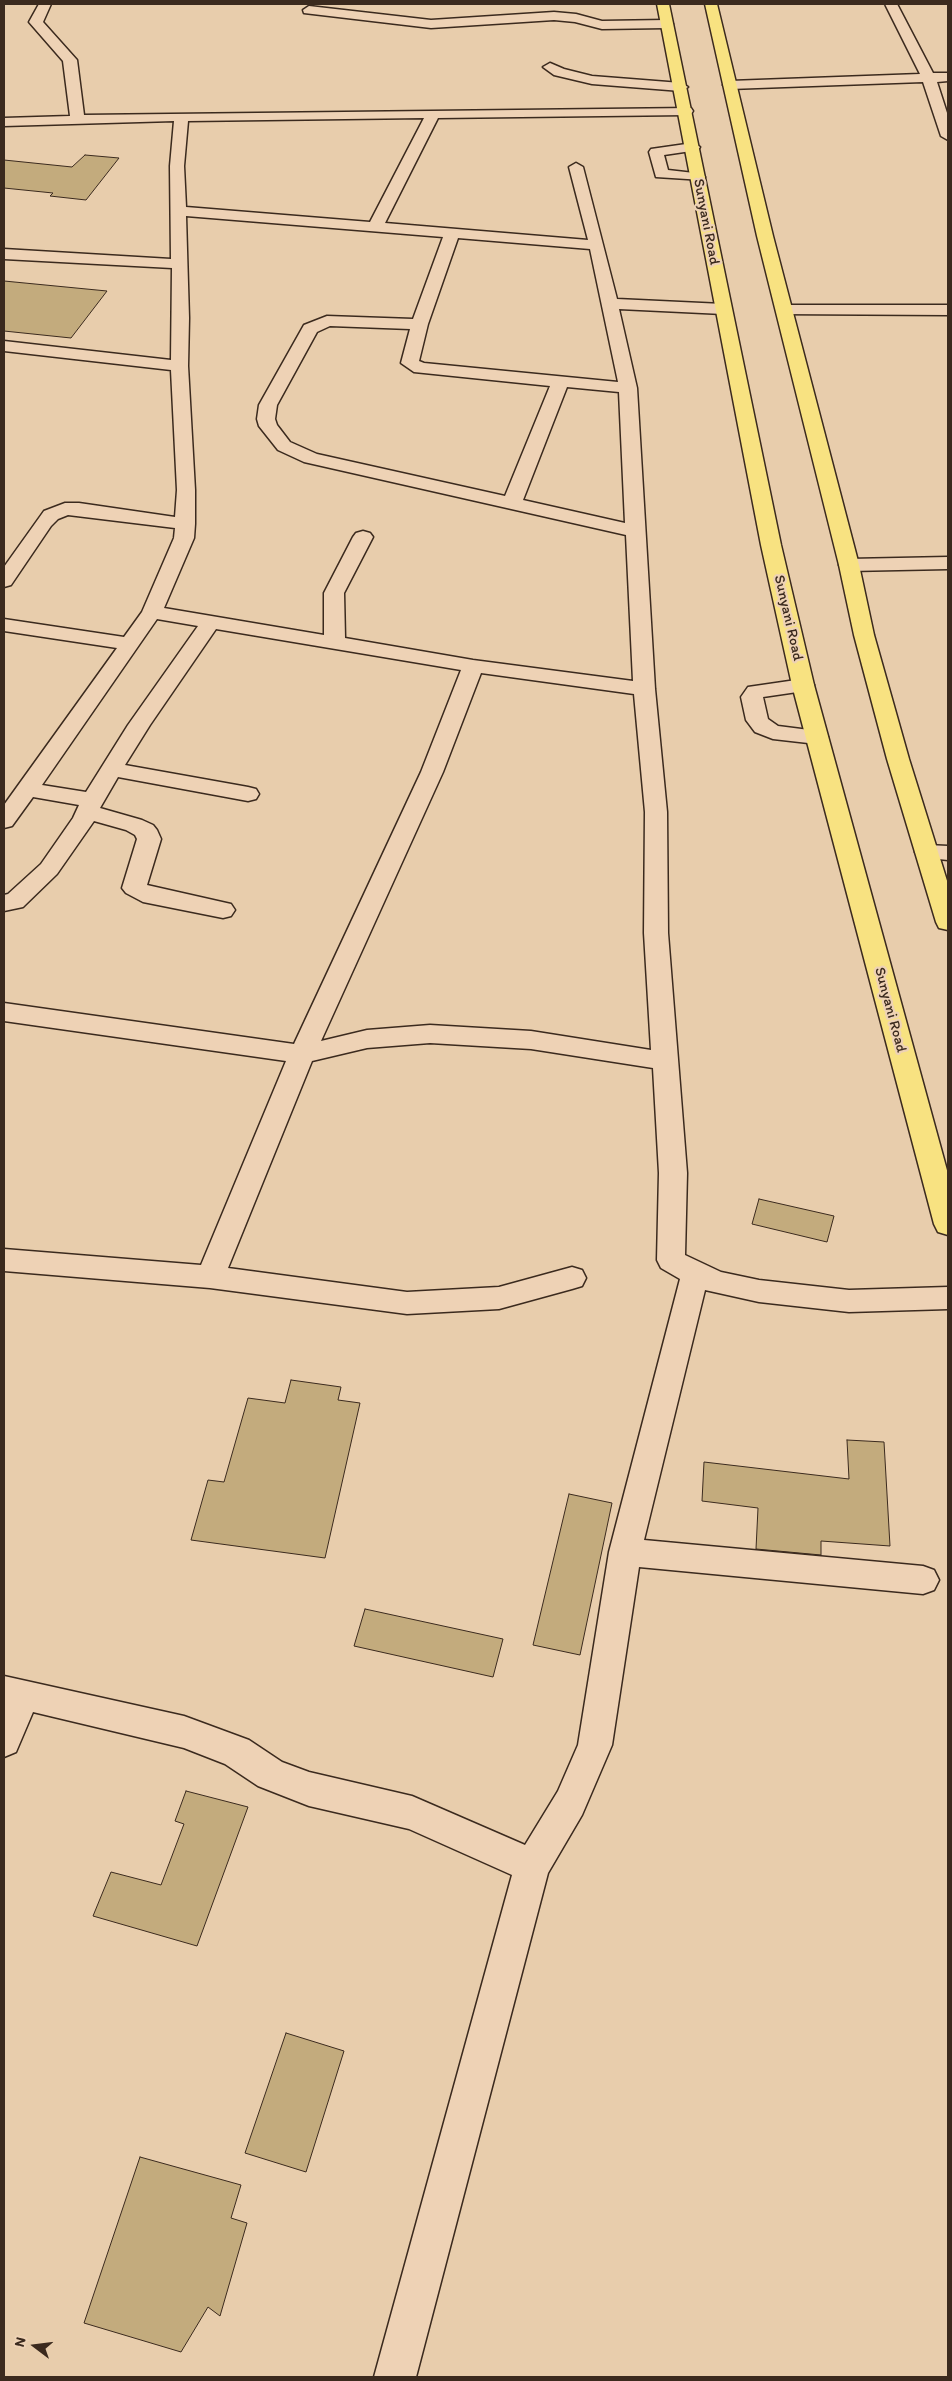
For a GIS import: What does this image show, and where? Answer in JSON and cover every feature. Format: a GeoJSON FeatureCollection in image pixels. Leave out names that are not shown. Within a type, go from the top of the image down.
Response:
{"type":"FeatureCollection","features":[{"type":"Feature","properties":{"kind":"main road","name":"Sunyani Road"},"geometry":{"type":"LineString","coordinates":[[663,4],[686,111],[723,308],[771,545],[803,685],[948,1224]]}},
{"type":"Feature","properties":{"kind":"main road"},"geometry":{"type":"LineString","coordinates":[[711,4],[763,228],[849,565],[864,635],[937,852],[948,922]]}},
{"type":"Feature","properties":{"kind":"street"},"geometry":{"type":"LineString","coordinates":[[45,4],[36,22],[70,60],[78,120]]}},
{"type":"Feature","properties":{"kind":"street"},"geometry":{"type":"LineString","coordinates":[[891,4],[929,78],[948,136]]}},
{"type":"Feature","properties":{"kind":"street"},"geometry":{"type":"LineString","coordinates":[[309,10],[431,24],[554,16],[576,18],[602,25],[666,24]]}},
{"type":"Feature","properties":{"kind":"street"},"geometry":{"type":"LineString","coordinates":[[550,67],[559,72],[592,80],[680,87]]}},
{"type":"Feature","properties":{"kind":"street"},"geometry":{"type":"LineString","coordinates":[[730,85],[948,78]]}},
{"type":"Feature","properties":{"kind":"street"},"geometry":{"type":"LineString","coordinates":[[4,122],[181,117],[686,111]]}},
{"type":"Feature","properties":{"kind":"street"},"geometry":{"type":"LineString","coordinates":[[376,226],[433,115]]}},
{"type":"Feature","properties":{"kind":"street"},"geometry":{"type":"LineString","coordinates":[[4,821],[80,717],[152,612],[184,538],[186,490],[179,366],[180,264],[177,166],[181,117]]}},
{"type":"Feature","properties":{"kind":"street"},"geometry":{"type":"LineString","coordinates":[[692,147],[656,152],[661,174],[698,177]]}},
{"type":"Feature","properties":{"kind":"street"},"geometry":{"type":"LineString","coordinates":[[576,167],[597,245],[628,388],[635,531],[642,606],[644,689],[656,812],[656,932],[673,1173],[671,1260],[695,1274],[718,1283],[759,1291],[849,1301],[948,1298]]}},
{"type":"Feature","properties":{"kind":"street"},"geometry":{"type":"LineString","coordinates":[[179,211],[597,245]]}},
{"type":"Feature","properties":{"kind":"street"},"geometry":{"type":"LineString","coordinates":[[452,233],[420,324],[410,362],[413,365],[420,368],[561,380],[628,388]]}},
{"type":"Feature","properties":{"kind":"street"},"geometry":{"type":"LineString","coordinates":[[4,254],[180,264]]}},
{"type":"Feature","properties":{"kind":"street"},"geometry":{"type":"LineString","coordinates":[[610,304],[723,308]]}},
{"type":"Feature","properties":{"kind":"street"},"geometry":{"type":"LineString","coordinates":[[784,310],[948,310]]}},
{"type":"Feature","properties":{"kind":"street"},"geometry":{"type":"LineString","coordinates":[[420,324],[328,321],[310,329],[268,405],[266,419],[268,426],[284,446],[311,458],[635,531]]}},
{"type":"Feature","properties":{"kind":"street"},"geometry":{"type":"LineString","coordinates":[[4,346],[179,366]]}},
{"type":"Feature","properties":{"kind":"street"},"geometry":{"type":"LineString","coordinates":[[512,503],[561,380]]}},
{"type":"Feature","properties":{"kind":"street"},"geometry":{"type":"LineString","coordinates":[[4,581],[44,522],[51,515],[65,509],[79,509],[185,524]]}},
{"type":"Feature","properties":{"kind":"street"},"geometry":{"type":"LineString","coordinates":[[335,642],[334,593],[363,537]]}},
{"type":"Feature","properties":{"kind":"street"},"geometry":{"type":"LineString","coordinates":[[849,565],[948,563]]}},
{"type":"Feature","properties":{"kind":"street"},"geometry":{"type":"LineString","coordinates":[[152,612],[473,666],[644,689]]}},
{"type":"Feature","properties":{"kind":"street"},"geometry":{"type":"LineString","coordinates":[[4,903],[15,901],[49,869],[139,725],[211,622]]}},
{"type":"Feature","properties":{"kind":"street"},"geometry":{"type":"LineString","coordinates":[[4,625],[129,644]]}},
{"type":"Feature","properties":{"kind":"street"},"geometry":{"type":"LineString","coordinates":[[210,1277],[302,1054],[432,772],[473,666]]}},
{"type":"Feature","properties":{"kind":"street"},"geometry":{"type":"LineString","coordinates":[[803,685],[756,692],[752,697],[757,720],[763,728],[773,732],[817,738]]}},
{"type":"Feature","properties":{"kind":"street"},"geometry":{"type":"LineString","coordinates":[[112,769],[248,794]]}},
{"type":"Feature","properties":{"kind":"street"},"geometry":{"type":"LineString","coordinates":[[26,789],[89,806],[145,830],[149,839],[134,888],[143,894],[223,910]]}},
{"type":"Feature","properties":{"kind":"street"},"geometry":{"type":"LineString","coordinates":[[4,1012],[302,1054],[367,1039],[430,1034],[531,1040],[666,1061]]}},
{"type":"Feature","properties":{"kind":"street"},"geometry":{"type":"LineString","coordinates":[[4,1260],[210,1277],[407,1303],[499,1298],[572,1278]]}},
{"type":"Feature","properties":{"kind":"street"},"geometry":{"type":"LineString","coordinates":[[395,2377],[532,1866],[570,1803],[595,1745],[625,1552],[695,1274]]}},
{"type":"Feature","properties":{"kind":"street"},"geometry":{"type":"LineString","coordinates":[[625,1552],[923,1580]]}},
{"type":"Feature","properties":{"kind":"street"},"geometry":{"type":"LineString","coordinates":[[4,1741],[14,1692],[184,1732],[237,1752],[270,1774],[310,1789],[412,1813],[532,1866]]}},
{"type":"Feature","properties":{"kind":"building"},"geometry":{"type":"Polygon","coordinates":[[[85,155],[119,158],[86,200],[50,196],[53,193],[4,188],[4,160],[72,167],[85,155]]]}},
{"type":"Feature","properties":{"kind":"building"},"geometry":{"type":"Polygon","coordinates":[[[4,281],[107,291],[71,338],[4,331],[4,281]]]}},
{"type":"Feature","properties":{"kind":"building"},"geometry":{"type":"Polygon","coordinates":[[[759,1199],[834,1216],[827,1242],[752,1224],[759,1199]]]}},
{"type":"Feature","properties":{"kind":"building"},"geometry":{"type":"Polygon","coordinates":[[[291,1380],[341,1387],[338,1400],[360,1403],[325,1558],[191,1540],[208,1480],[224,1482],[248,1398],[285,1403],[291,1380]]]}},
{"type":"Feature","properties":{"kind":"building"},"geometry":{"type":"Polygon","coordinates":[[[847,1440],[884,1442],[890,1546],[821,1541],[821,1555],[756,1549],[758,1508],[702,1501],[704,1462],[849,1479],[847,1440]]]}},
{"type":"Feature","properties":{"kind":"building"},"geometry":{"type":"Polygon","coordinates":[[[569,1494],[612,1503],[580,1655],[533,1645],[569,1494]]]}},
{"type":"Feature","properties":{"kind":"building"},"geometry":{"type":"Polygon","coordinates":[[[365,1609],[503,1639],[493,1677],[354,1646],[365,1609]]]}},
{"type":"Feature","properties":{"kind":"building"},"geometry":{"type":"Polygon","coordinates":[[[186,1791],[248,1807],[197,1946],[93,1916],[111,1872],[161,1885],[184,1824],[175,1821],[186,1791]]]}},
{"type":"Feature","properties":{"kind":"building"},"geometry":{"type":"Polygon","coordinates":[[[286,2033],[344,2051],[306,2172],[245,2153],[286,2033]]]}},
{"type":"Feature","properties":{"kind":"building"},"geometry":{"type":"Polygon","coordinates":[[[140,2157],[241,2185],[231,2218],[247,2223],[220,2316],[208,2307],[181,2352],[84,2323],[140,2157]]]}}]}
